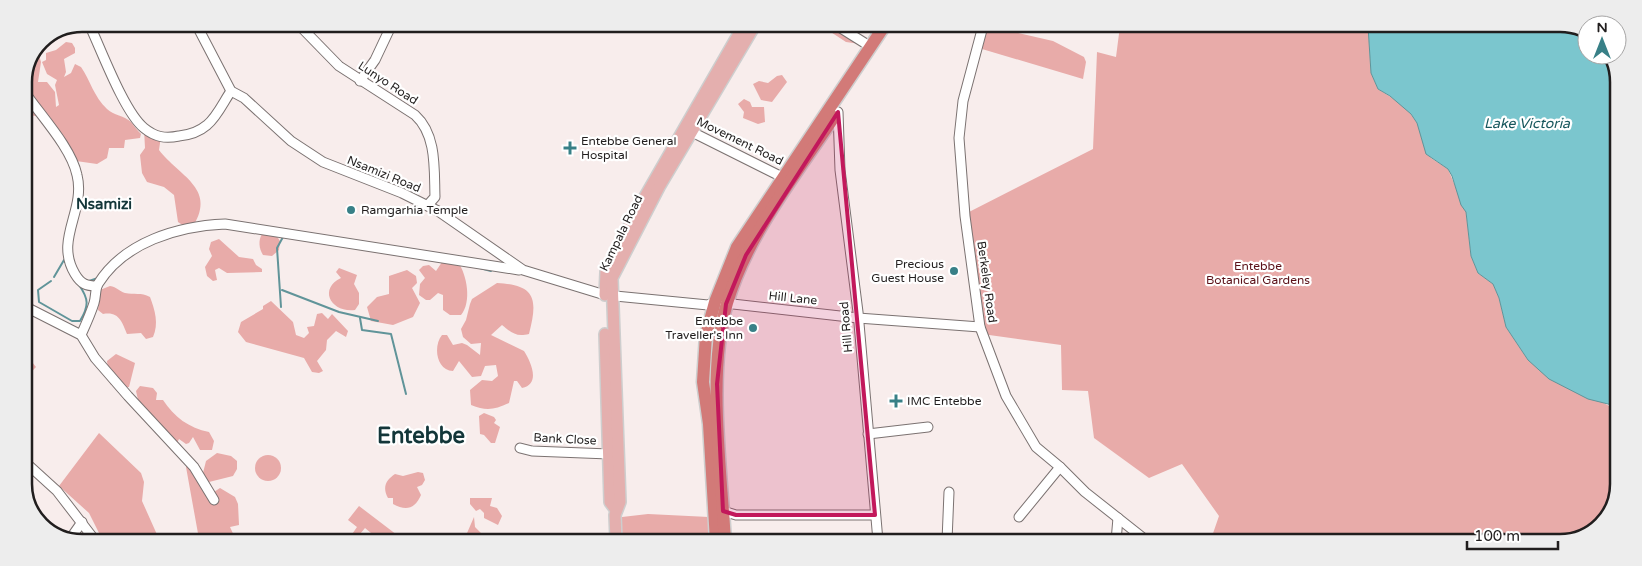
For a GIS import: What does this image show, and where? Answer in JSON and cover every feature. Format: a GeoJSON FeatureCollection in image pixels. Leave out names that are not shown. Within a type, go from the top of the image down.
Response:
{"type":"FeatureCollection","features":[{"type":"Feature","properties":{"kind":"highway"},"geometry":{"type":"LineString","coordinates":[[725,534],[717,384],[721,303],[737,247],[880,33]]}},
{"type":"Feature","properties":{"kind":"highway"},"geometry":{"type":"LineString","coordinates":[[716,534],[709,424],[703,382],[706,335],[767,217],[890,33]]}},
{"type":"Feature","properties":{"kind":"main road","name":"Kampala Road"},"geometry":{"type":"LineString","coordinates":[[688,130],[740,33]]}},
{"type":"Feature","properties":{"kind":"main road","name":"Kampala Road"},"geometry":{"type":"LineString","coordinates":[[616,534],[616,510],[620,502],[606,272],[688,130],[749,33]]}},
{"type":"Feature","properties":{"kind":"main road","name":"Kampala Road"},"geometry":{"type":"LineString","coordinates":[[608,295],[610,502],[616,510]]}},
{"type":"Feature","properties":{"kind":"street"},"geometry":{"type":"LineString","coordinates":[[93,33],[120,92],[139,124],[151,133],[166,138],[182,136],[201,129],[209,124],[232,91]]}},
{"type":"Feature","properties":{"kind":"street","name":"Nsamizi Road"},"geometry":{"type":"LineString","coordinates":[[201,33],[232,91],[244,98],[291,141],[323,162],[402,193],[458,223],[490,249],[523,270],[608,295]]}},
{"type":"Feature","properties":{"kind":"street","name":"Lunyo Road"},"geometry":{"type":"LineString","coordinates":[[306,33],[323,52],[360,81],[415,115],[425,125],[432,148],[435,197],[426,206]]}},
{"type":"Feature","properties":{"kind":"street"},"geometry":{"type":"LineString","coordinates":[[360,81],[375,60],[388,33]]}},
{"type":"Feature","properties":{"kind":"street"},"geometry":{"type":"LineString","coordinates":[[849,33],[871,47]]}},
{"type":"Feature","properties":{"kind":"street","name":"Berkeley Road"},"geometry":{"type":"LineString","coordinates":[[981,33],[963,101],[959,138],[965,216],[980,327],[994,369],[1024,428],[1036,446],[1060,466],[1085,492],[1138,534]]}},
{"type":"Feature","properties":{"kind":"street"},"geometry":{"type":"LineString","coordinates":[[33,105],[74,165],[79,193],[66,243],[68,260],[79,280],[88,286],[97,286]]}},
{"type":"Feature","properties":{"kind":"street","name":"Hill Road"},"geometry":{"type":"LineString","coordinates":[[838,112],[843,196],[858,318],[877,534]]}},
{"type":"Feature","properties":{"kind":"street","name":"Movement Road"},"geometry":{"type":"LineString","coordinates":[[688,130],[784,178]]}},
{"type":"Feature","properties":{"kind":"street"},"geometry":{"type":"LineString","coordinates":[[81,335],[95,301],[97,286],[120,260],[138,246],[171,233],[207,225],[225,224],[523,270]]}},
{"type":"Feature","properties":{"kind":"street","name":"Hill Lane"},"geometry":{"type":"LineString","coordinates":[[608,295],[708,305],[721,303],[858,318],[980,327]]}},
{"type":"Feature","properties":{"kind":"street"},"geometry":{"type":"LineString","coordinates":[[33,311],[81,335],[95,358],[122,390],[194,467],[214,500]]}},
{"type":"Feature","properties":{"kind":"street"},"geometry":{"type":"LineString","coordinates":[[868,434],[928,427]]}},
{"type":"Feature","properties":{"kind":"street","name":"Bank Close"},"geometry":{"type":"LineString","coordinates":[[520,448],[532,452],[609,454]]}},
{"type":"Feature","properties":{"kind":"street"},"geometry":{"type":"LineString","coordinates":[[1019,517],[1060,466]]}},
{"type":"Feature","properties":{"kind":"street"},"geometry":{"type":"LineString","coordinates":[[33,469],[57,490],[90,534]]}},
{"type":"Feature","properties":{"kind":"street"},"geometry":{"type":"LineString","coordinates":[[947,534],[949,492]]}},
{"type":"Feature","properties":{"kind":"street"},"geometry":{"type":"LineString","coordinates":[[723,511],[736,515],[875,516]]}},
{"type":"Feature","properties":{"kind":"street"},"geometry":{"type":"LineString","coordinates":[[1117,534],[1118,518]]}},
{"type":"Feature","properties":{"kind":"street"},"geometry":{"type":"LineString","coordinates":[[74,533],[82,522]]}},
{"type":"Feature","properties":{"kind":"highlighted area"},"geometry":{"type":"Polygon","coordinates":[[[838,112],[875,515],[736,515],[723,511],[717,384],[726,304],[746,255],[838,112]]]}},
{"type":"Feature","properties":{"kind":"green space"},"geometry":{"type":"Polygon","coordinates":[[[832,33],[844,33],[860,44],[846,42],[832,33]]]}},
{"type":"Feature","properties":{"kind":"green space"},"geometry":{"type":"Polygon","coordinates":[[[986,33],[1018,33],[1053,41],[1084,57],[1086,62],[1083,79],[982,49],[986,33]]]}},
{"type":"Feature","properties":{"kind":"green space","name":"Entebbe Botanical Gardens"},"geometry":{"type":"Polygon","coordinates":[[[1119,33],[1368,33],[1371,73],[1378,89],[1405,106],[1417,123],[1431,158],[1448,169],[1466,212],[1471,256],[1478,273],[1493,284],[1499,298],[1506,327],[1528,360],[1610,406],[1609,493],[1599,514],[1587,525],[1576,531],[1559,534],[1213,534],[1219,516],[1182,464],[1149,478],[1094,438],[1088,391],[1062,390],[1061,345],[982,334],[969,212],[1093,149],[1097,52],[1116,57],[1119,33]]]}},
{"type":"Feature","properties":{"kind":"green space"},"geometry":{"type":"Polygon","coordinates":[[[66,42],[72,43],[75,53],[64,59],[66,72],[64,77],[71,73],[75,64],[81,67],[95,94],[103,104],[110,111],[131,122],[141,134],[140,138],[125,140],[124,148],[109,148],[107,158],[97,164],[76,161],[50,117],[47,119],[33,116],[33,73],[40,57],[41,62],[38,82],[47,82],[55,92],[56,107],[59,105],[55,85],[57,80],[47,74],[42,62],[46,60],[46,53],[56,50],[66,42]]]}},
{"type":"Feature","properties":{"kind":"green space"},"geometry":{"type":"Polygon","coordinates":[[[782,75],[787,82],[772,102],[761,100],[753,84],[759,81],[768,83],[777,76],[782,75]]]}},
{"type":"Feature","properties":{"kind":"green space"},"geometry":{"type":"Polygon","coordinates":[[[744,99],[750,102],[752,107],[764,107],[765,122],[758,124],[743,118],[744,112],[738,104],[744,99]]]}},
{"type":"Feature","properties":{"kind":"green space"},"geometry":{"type":"Polygon","coordinates":[[[144,129],[161,136],[159,150],[185,175],[198,192],[201,201],[200,212],[194,225],[184,226],[178,222],[174,195],[164,187],[147,182],[142,173],[140,155],[145,148],[144,129]]]}},
{"type":"Feature","properties":{"kind":"green space"},"geometry":{"type":"Polygon","coordinates":[[[262,234],[276,235],[280,241],[279,250],[272,256],[263,255],[262,253],[260,242],[262,234]]]}},
{"type":"Feature","properties":{"kind":"green space"},"geometry":{"type":"Polygon","coordinates":[[[219,239],[239,257],[253,259],[256,265],[262,269],[262,272],[227,273],[219,268],[215,270],[217,280],[213,281],[207,276],[205,267],[212,256],[209,249],[211,242],[219,239]]]}},
{"type":"Feature","properties":{"kind":"green space"},"geometry":{"type":"Polygon","coordinates":[[[444,259],[458,262],[464,274],[467,296],[461,315],[450,315],[443,310],[443,295],[438,293],[430,300],[426,300],[419,295],[420,284],[425,278],[419,270],[423,266],[429,265],[436,271],[444,259]]]}},
{"type":"Feature","properties":{"kind":"green space"},"geometry":{"type":"Polygon","coordinates":[[[339,268],[357,275],[354,284],[359,293],[359,304],[355,310],[339,308],[330,299],[330,288],[341,278],[336,272],[339,268]]]}},
{"type":"Feature","properties":{"kind":"green space"},"geometry":{"type":"Polygon","coordinates":[[[407,270],[416,276],[417,283],[412,288],[420,303],[413,317],[393,325],[371,321],[367,307],[377,297],[389,294],[389,276],[407,270]]]}},
{"type":"Feature","properties":{"kind":"green space"},"geometry":{"type":"Polygon","coordinates":[[[497,283],[520,287],[531,296],[533,312],[529,334],[514,334],[502,325],[491,335],[524,351],[531,366],[533,377],[528,386],[522,388],[517,381],[514,381],[509,403],[486,409],[471,405],[470,390],[482,380],[492,381],[498,376],[496,365],[485,366],[481,376],[472,377],[459,361],[453,371],[447,370],[440,362],[437,351],[442,335],[447,335],[453,345],[462,343],[480,355],[481,343],[471,344],[463,337],[461,329],[466,320],[472,299],[497,283]]]}},
{"type":"Feature","properties":{"kind":"green space"},"geometry":{"type":"Polygon","coordinates":[[[110,286],[125,293],[150,297],[156,322],[153,337],[146,339],[141,333],[127,334],[119,318],[113,314],[103,314],[98,310],[100,290],[110,286]]]}},
{"type":"Feature","properties":{"kind":"green space"},"geometry":{"type":"Polygon","coordinates":[[[271,301],[293,322],[296,335],[304,338],[309,333],[307,327],[314,326],[317,314],[322,313],[328,319],[332,314],[348,331],[346,337],[336,331],[327,340],[326,350],[317,361],[323,371],[319,373],[312,372],[304,358],[246,342],[238,332],[241,322],[263,309],[263,306],[271,301]]]}},
{"type":"Feature","properties":{"kind":"green space"},"geometry":{"type":"Polygon","coordinates":[[[116,354],[135,363],[129,387],[115,387],[110,384],[107,361],[116,354]]]}},
{"type":"Feature","properties":{"kind":"green space"},"geometry":{"type":"Polygon","coordinates":[[[140,386],[153,388],[157,393],[156,400],[163,400],[177,417],[195,428],[209,432],[214,441],[212,450],[200,450],[193,437],[186,444],[179,439],[176,445],[139,404],[136,391],[140,386]]]}},
{"type":"Feature","properties":{"kind":"green space"},"geometry":{"type":"Polygon","coordinates":[[[484,413],[494,417],[496,420],[494,423],[500,427],[495,443],[491,443],[484,435],[480,434],[479,416],[484,413]]]}},
{"type":"Feature","properties":{"kind":"green space"},"geometry":{"type":"Polygon","coordinates":[[[99,433],[141,473],[144,482],[142,501],[157,534],[100,534],[89,513],[59,486],[99,433]]]}},
{"type":"Feature","properties":{"kind":"green space"},"geometry":{"type":"Polygon","coordinates":[[[217,453],[231,456],[237,461],[237,469],[233,476],[209,482],[202,477],[206,461],[217,453]]]}},
{"type":"Feature","properties":{"kind":"green space"},"geometry":{"type":"Polygon","coordinates":[[[268,455],[277,459],[281,468],[277,477],[268,481],[259,477],[255,468],[259,459],[268,455]]]}},
{"type":"Feature","properties":{"kind":"green space"},"geometry":{"type":"Polygon","coordinates":[[[188,464],[214,492],[220,488],[235,497],[238,504],[239,525],[230,527],[233,534],[198,534],[186,467],[188,464]]]}},
{"type":"Feature","properties":{"kind":"green space"},"geometry":{"type":"Polygon","coordinates":[[[418,472],[423,473],[425,480],[422,485],[417,487],[421,495],[419,500],[413,506],[406,508],[393,504],[393,498],[388,498],[385,490],[389,479],[395,474],[403,476],[418,472]]]}},
{"type":"Feature","properties":{"kind":"green space"},"geometry":{"type":"Polygon","coordinates":[[[470,498],[492,498],[490,506],[497,508],[502,516],[498,525],[484,518],[484,513],[480,509],[476,511],[470,504],[470,498]]]}},
{"type":"Feature","properties":{"kind":"green space"},"geometry":{"type":"Polygon","coordinates":[[[359,506],[396,534],[372,534],[365,528],[360,534],[352,534],[357,527],[348,520],[359,506]]]}},
{"type":"Feature","properties":{"kind":"green space"},"geometry":{"type":"Polygon","coordinates":[[[648,514],[709,517],[710,534],[621,534],[622,517],[648,514]]]}},
{"type":"Feature","properties":{"kind":"green space"},"geometry":{"type":"Polygon","coordinates":[[[474,517],[475,527],[482,534],[467,534],[474,517]]]}},
{"type":"Feature","properties":{"kind":"water","name":"Lake Victoria"},"geometry":{"type":"Polygon","coordinates":[[[1368,33],[1566,33],[1577,36],[1577,65],[1607,65],[1609,73],[1610,404],[1588,399],[1549,379],[1528,360],[1506,327],[1499,298],[1493,284],[1478,273],[1471,256],[1466,212],[1461,205],[1452,176],[1448,169],[1426,154],[1417,123],[1411,114],[1390,96],[1378,89],[1371,73],[1368,33]]]}},
{"type":"Feature","properties":{"kind":"waterway"},"geometry":{"type":"LineString","coordinates":[[281,307],[277,248],[283,237]]}},
{"type":"Feature","properties":{"kind":"waterway"},"geometry":{"type":"LineString","coordinates":[[54,277],[64,260],[65,262]]}},
{"type":"Feature","properties":{"kind":"waterway"},"geometry":{"type":"LineString","coordinates":[[476,267],[491,271]]}},
{"type":"Feature","properties":{"kind":"waterway"},"geometry":{"type":"LineString","coordinates":[[89,281],[98,278]]}},
{"type":"Feature","properties":{"kind":"waterway"},"geometry":{"type":"LineString","coordinates":[[51,281],[38,290],[39,302],[72,321],[80,321],[87,303],[85,294],[79,285]]}},
{"type":"Feature","properties":{"kind":"waterway"},"geometry":{"type":"LineString","coordinates":[[282,290],[339,312],[378,321]]}},
{"type":"Feature","properties":{"kind":"waterway"},"geometry":{"type":"LineString","coordinates":[[360,318],[362,330],[391,334],[406,394]]}},
{"type":"Feature","properties":{"kind":"place","name":"Entebbe General Hospital"},"geometry":{"type":"Point","coordinates":[570,148]}},
{"type":"Feature","properties":{"kind":"place","name":"Ramgarhia Temple"},"geometry":{"type":"Point","coordinates":[351,210]}},
{"type":"Feature","properties":{"kind":"place","name":"Precious Guest House"},"geometry":{"type":"Point","coordinates":[954,271]}},
{"type":"Feature","properties":{"kind":"place","name":"Entebbe Traveller's Inn"},"geometry":{"type":"Point","coordinates":[753,328]}},
{"type":"Feature","properties":{"kind":"place","name":"IMC Entebbe"},"geometry":{"type":"Point","coordinates":[896,401]}},
{"type":"Feature","properties":{"kind":"district","name":"Nsamizi"},"geometry":{"type":"Point","coordinates":[104,204]}},
{"type":"Feature","properties":{"kind":"district","name":"Entebbe"},"geometry":{"type":"Point","coordinates":[421,436]}}]}
